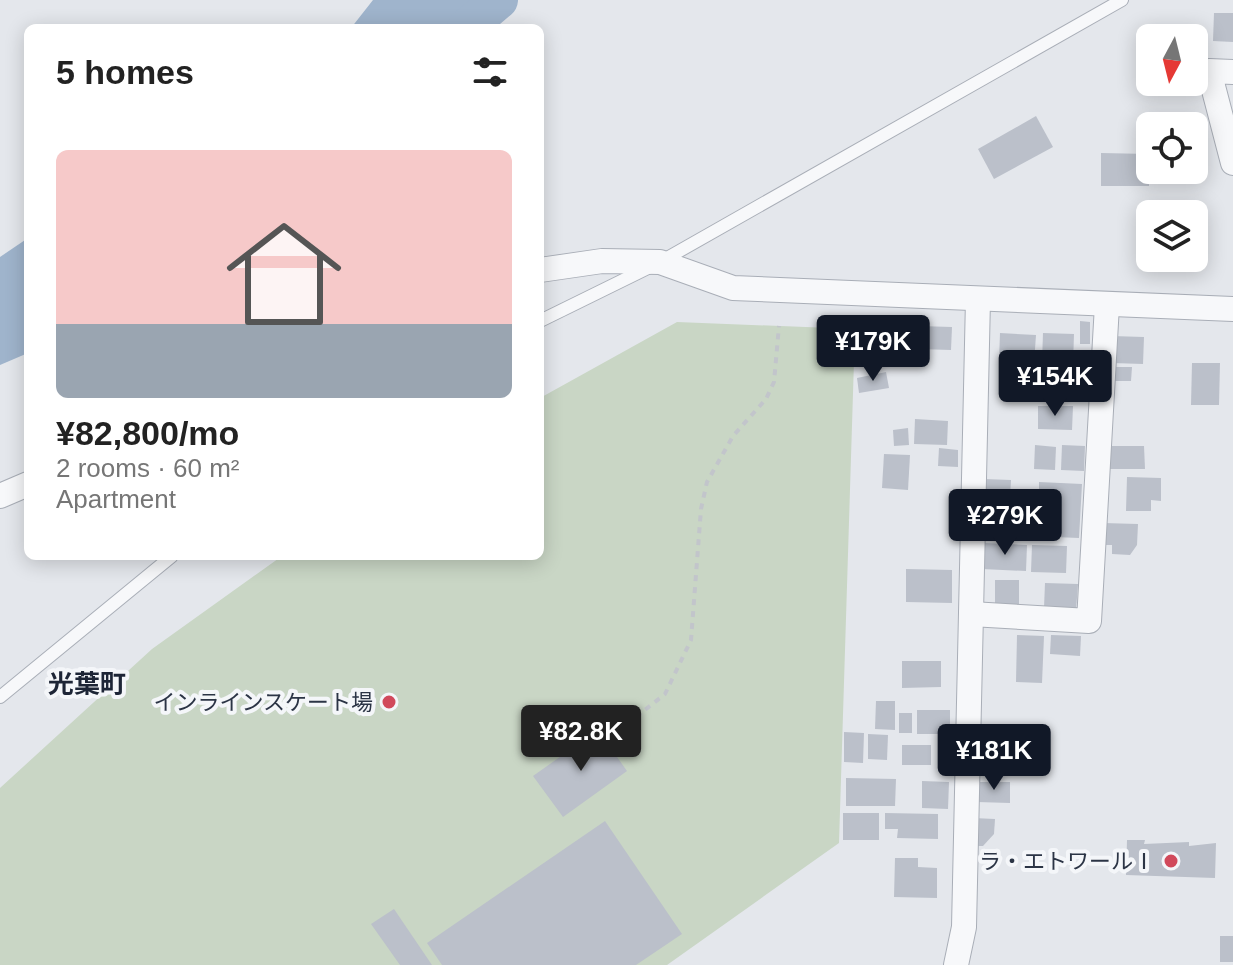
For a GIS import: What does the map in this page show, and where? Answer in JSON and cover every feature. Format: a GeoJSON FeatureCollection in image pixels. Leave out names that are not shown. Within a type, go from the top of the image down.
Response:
{"type":"FeatureCollection","features":[{"type":"Feature","properties":{"kind":"street"},"geometry":{"type":"LineString","coordinates":[[1233,72],[1209,71],[1233,163]]}},
{"type":"Feature","properties":{"kind":"street"},"geometry":{"type":"LineString","coordinates":[[544,269],[602,261],[660,262],[733,288],[1233,309]]}},
{"type":"Feature","properties":{"kind":"street"},"geometry":{"type":"LineString","coordinates":[[956,965],[964,927],[978,299]]}},
{"type":"Feature","properties":{"kind":"street"},"geometry":{"type":"LineString","coordinates":[[971,614],[1089,621],[1107,305]]}},
{"type":"Feature","properties":{"kind":"street"},"geometry":{"type":"LineString","coordinates":[[0,496],[24,486]]}},
{"type":"Feature","properties":{"kind":"lane"},"geometry":{"type":"LineString","coordinates":[[544,319],[660,262],[1122,0]]}},
{"type":"Feature","properties":{"kind":"lane"},"geometry":{"type":"LineString","coordinates":[[0,697],[167,560]]}},
{"type":"Feature","properties":{"kind":"path"},"geometry":{"type":"LineString","coordinates":[[636,717],[665,694],[691,640],[701,509],[707,482],[733,436],[749,420],[774,382],[779,326]]}},
{"type":"Feature","properties":{"kind":"green space"},"geometry":{"type":"Polygon","coordinates":[[[677,322],[855,329],[839,843],[667,965],[0,965],[0,788],[152,649],[276,560],[544,560],[544,396],[677,322]]]}},
{"type":"Feature","properties":{"kind":"water"},"geometry":{"type":"Polygon","coordinates":[[[373,0],[507,0],[496,12],[466,24],[354,24],[373,0]]]}},
{"type":"Feature","properties":{"kind":"water"},"geometry":{"type":"Polygon","coordinates":[[[24,241],[24,355],[0,365],[0,257],[24,241]]]}},
{"type":"Feature","properties":{"kind":"building"},"geometry":{"type":"Polygon","coordinates":[[[1214,13],[1233,13],[1233,42],[1213,41],[1214,13]]]}},
{"type":"Feature","properties":{"kind":"building"},"geometry":{"type":"Polygon","coordinates":[[[1036,116],[1053,147],[994,179],[978,149],[1036,116]]]}},
{"type":"Feature","properties":{"kind":"building"},"geometry":{"type":"Polygon","coordinates":[[[1101,153],[1136,154],[1136,184],[1149,184],[1149,186],[1101,186],[1101,153]]]}},
{"type":"Feature","properties":{"kind":"building"},"geometry":{"type":"Polygon","coordinates":[[[1080,321],[1090,322],[1090,344],[1080,344],[1080,321]]]}},
{"type":"Feature","properties":{"kind":"building"},"geometry":{"type":"Polygon","coordinates":[[[919,326],[952,327],[951,350],[918,349],[919,326]]]}},
{"type":"Feature","properties":{"kind":"building"},"geometry":{"type":"Polygon","coordinates":[[[1000,333],[1036,335],[1034,363],[999,361],[1000,333]]]}},
{"type":"Feature","properties":{"kind":"building"},"geometry":{"type":"Polygon","coordinates":[[[1043,333],[1074,334],[1073,364],[1042,362],[1043,333]]]}},
{"type":"Feature","properties":{"kind":"building"},"geometry":{"type":"Polygon","coordinates":[[[1112,336],[1144,337],[1143,364],[1112,363],[1112,336]]]}},
{"type":"Feature","properties":{"kind":"building"},"geometry":{"type":"Polygon","coordinates":[[[1192,363],[1220,363],[1219,405],[1191,405],[1192,363]]]}},
{"type":"Feature","properties":{"kind":"building"},"geometry":{"type":"Polygon","coordinates":[[[1114,367],[1132,367],[1131,381],[1113,381],[1114,367]]]}},
{"type":"Feature","properties":{"kind":"building"},"geometry":{"type":"Polygon","coordinates":[[[886,372],[889,388],[859,393],[857,378],[886,372]]]}},
{"type":"Feature","properties":{"kind":"building"},"geometry":{"type":"Polygon","coordinates":[[[1038,406],[1073,406],[1072,430],[1038,429],[1038,406]]]}},
{"type":"Feature","properties":{"kind":"building"},"geometry":{"type":"Polygon","coordinates":[[[915,419],[948,421],[947,445],[914,444],[915,419]]]}},
{"type":"Feature","properties":{"kind":"building"},"geometry":{"type":"Polygon","coordinates":[[[908,428],[909,445],[894,446],[893,430],[908,428]]]}},
{"type":"Feature","properties":{"kind":"building"},"geometry":{"type":"Polygon","coordinates":[[[1035,445],[1056,447],[1055,470],[1034,469],[1035,445]]]}},
{"type":"Feature","properties":{"kind":"building"},"geometry":{"type":"Polygon","coordinates":[[[1062,445],[1085,446],[1084,471],[1061,470],[1062,445]]]}},
{"type":"Feature","properties":{"kind":"building"},"geometry":{"type":"Polygon","coordinates":[[[1105,446],[1144,446],[1145,469],[1105,469],[1105,446]]]}},
{"type":"Feature","properties":{"kind":"building"},"geometry":{"type":"Polygon","coordinates":[[[939,448],[958,450],[958,467],[938,466],[939,448]]]}},
{"type":"Feature","properties":{"kind":"building"},"geometry":{"type":"Polygon","coordinates":[[[884,454],[910,455],[908,490],[882,488],[884,454]]]}},
{"type":"Feature","properties":{"kind":"building"},"geometry":{"type":"Polygon","coordinates":[[[1127,477],[1161,478],[1161,501],[1151,500],[1151,511],[1126,511],[1127,477]]]}},
{"type":"Feature","properties":{"kind":"building"},"geometry":{"type":"Polygon","coordinates":[[[984,479],[1011,480],[1009,512],[983,511],[984,479]]]}},
{"type":"Feature","properties":{"kind":"building"},"geometry":{"type":"Polygon","coordinates":[[[1039,482],[1082,484],[1079,538],[1030,536],[1032,502],[1039,503],[1039,482]]]}},
{"type":"Feature","properties":{"kind":"building"},"geometry":{"type":"Polygon","coordinates":[[[1103,523],[1138,524],[1137,545],[1130,555],[1112,554],[1112,545],[1103,545],[1103,523]]]}},
{"type":"Feature","properties":{"kind":"building"},"geometry":{"type":"Polygon","coordinates":[[[984,543],[1027,545],[1026,571],[982,569],[984,543]]]}},
{"type":"Feature","properties":{"kind":"building"},"geometry":{"type":"Polygon","coordinates":[[[1032,545],[1067,546],[1066,573],[1031,572],[1032,545]]]}},
{"type":"Feature","properties":{"kind":"building"},"geometry":{"type":"Polygon","coordinates":[[[906,569],[952,570],[952,603],[906,602],[906,569]]]}},
{"type":"Feature","properties":{"kind":"building"},"geometry":{"type":"Polygon","coordinates":[[[995,580],[1019,580],[1019,604],[995,604],[995,580]]]}},
{"type":"Feature","properties":{"kind":"building"},"geometry":{"type":"Polygon","coordinates":[[[1045,583],[1078,584],[1076,610],[1044,608],[1045,583]]]}},
{"type":"Feature","properties":{"kind":"building"},"geometry":{"type":"Polygon","coordinates":[[[1017,635],[1044,636],[1042,683],[1016,682],[1017,635]]]}},
{"type":"Feature","properties":{"kind":"building"},"geometry":{"type":"Polygon","coordinates":[[[1051,635],[1081,636],[1080,656],[1050,654],[1051,635]]]}},
{"type":"Feature","properties":{"kind":"building"},"geometry":{"type":"Polygon","coordinates":[[[902,661],[941,661],[941,687],[902,688],[902,661]]]}},
{"type":"Feature","properties":{"kind":"building"},"geometry":{"type":"Polygon","coordinates":[[[876,701],[895,701],[895,730],[875,729],[876,701]]]}},
{"type":"Feature","properties":{"kind":"building"},"geometry":{"type":"Polygon","coordinates":[[[917,710],[950,710],[950,734],[917,734],[917,710]]]}},
{"type":"Feature","properties":{"kind":"building"},"geometry":{"type":"Polygon","coordinates":[[[899,713],[912,713],[912,733],[899,733],[899,713]]]}},
{"type":"Feature","properties":{"kind":"building"},"geometry":{"type":"Polygon","coordinates":[[[598,730],[607,743],[614,739],[624,752],[617,757],[627,771],[563,817],[533,776],[598,730]]]}},
{"type":"Feature","properties":{"kind":"building"},"geometry":{"type":"Polygon","coordinates":[[[844,732],[864,733],[863,763],[844,762],[844,732]]]}},
{"type":"Feature","properties":{"kind":"building"},"geometry":{"type":"Polygon","coordinates":[[[868,734],[888,735],[887,760],[868,759],[868,734]]]}},
{"type":"Feature","properties":{"kind":"building"},"geometry":{"type":"Polygon","coordinates":[[[902,745],[931,745],[931,765],[902,765],[902,745]]]}},
{"type":"Feature","properties":{"kind":"building"},"geometry":{"type":"Polygon","coordinates":[[[977,750],[1009,751],[1009,775],[976,775],[977,750]]]}},
{"type":"Feature","properties":{"kind":"building"},"geometry":{"type":"Polygon","coordinates":[[[846,778],[896,779],[895,806],[846,806],[846,778]]]}},
{"type":"Feature","properties":{"kind":"building"},"geometry":{"type":"Polygon","coordinates":[[[922,781],[949,782],[948,809],[922,808],[922,781]]]}},
{"type":"Feature","properties":{"kind":"building"},"geometry":{"type":"Polygon","coordinates":[[[978,782],[1010,782],[1010,803],[977,802],[978,782]]]}},
{"type":"Feature","properties":{"kind":"building"},"geometry":{"type":"Polygon","coordinates":[[[843,813],[879,813],[879,840],[843,840],[843,813]]]}},
{"type":"Feature","properties":{"kind":"building"},"geometry":{"type":"Polygon","coordinates":[[[885,813],[938,814],[938,839],[897,838],[898,829],[885,829],[885,813]]]}},
{"type":"Feature","properties":{"kind":"building"},"geometry":{"type":"Polygon","coordinates":[[[973,818],[995,819],[994,834],[983,846],[973,846],[973,818]]]}},
{"type":"Feature","properties":{"kind":"building"},"geometry":{"type":"Polygon","coordinates":[[[605,821],[682,934],[636,965],[442,965],[427,943],[605,821]]]}},
{"type":"Feature","properties":{"kind":"building","name":"ラ・エトワールⅠ"},"geometry":{"type":"Polygon","coordinates":[[[1127,840],[1145,840],[1144,844],[1189,842],[1189,846],[1216,843],[1215,878],[1126,875],[1127,840]]]}},
{"type":"Feature","properties":{"kind":"building"},"geometry":{"type":"Polygon","coordinates":[[[895,858],[918,858],[918,867],[937,868],[937,898],[894,897],[895,858]]]}},
{"type":"Feature","properties":{"kind":"building"},"geometry":{"type":"Polygon","coordinates":[[[394,909],[432,965],[400,965],[371,924],[394,909]]]}},
{"type":"Feature","properties":{"kind":"building"},"geometry":{"type":"Polygon","coordinates":[[[1220,936],[1233,936],[1233,962],[1220,962],[1220,936]]]}},
{"type":"Feature","properties":{"kind":"waterway"},"geometry":{"type":"LineString","coordinates":[[471,24],[499,0]]}},
{"type":"Feature","properties":{"kind":"place","name":"インラインスケート場"},"geometry":{"type":"Point","coordinates":[389,702]}},
{"type":"Feature","properties":{"kind":"place","name":"ラ・エトワールⅠ"},"geometry":{"type":"Point","coordinates":[1171,861]}},
{"type":"Feature","properties":{"kind":"district","name":"光葉町"},"geometry":{"type":"Point","coordinates":[87,684]}}]}
